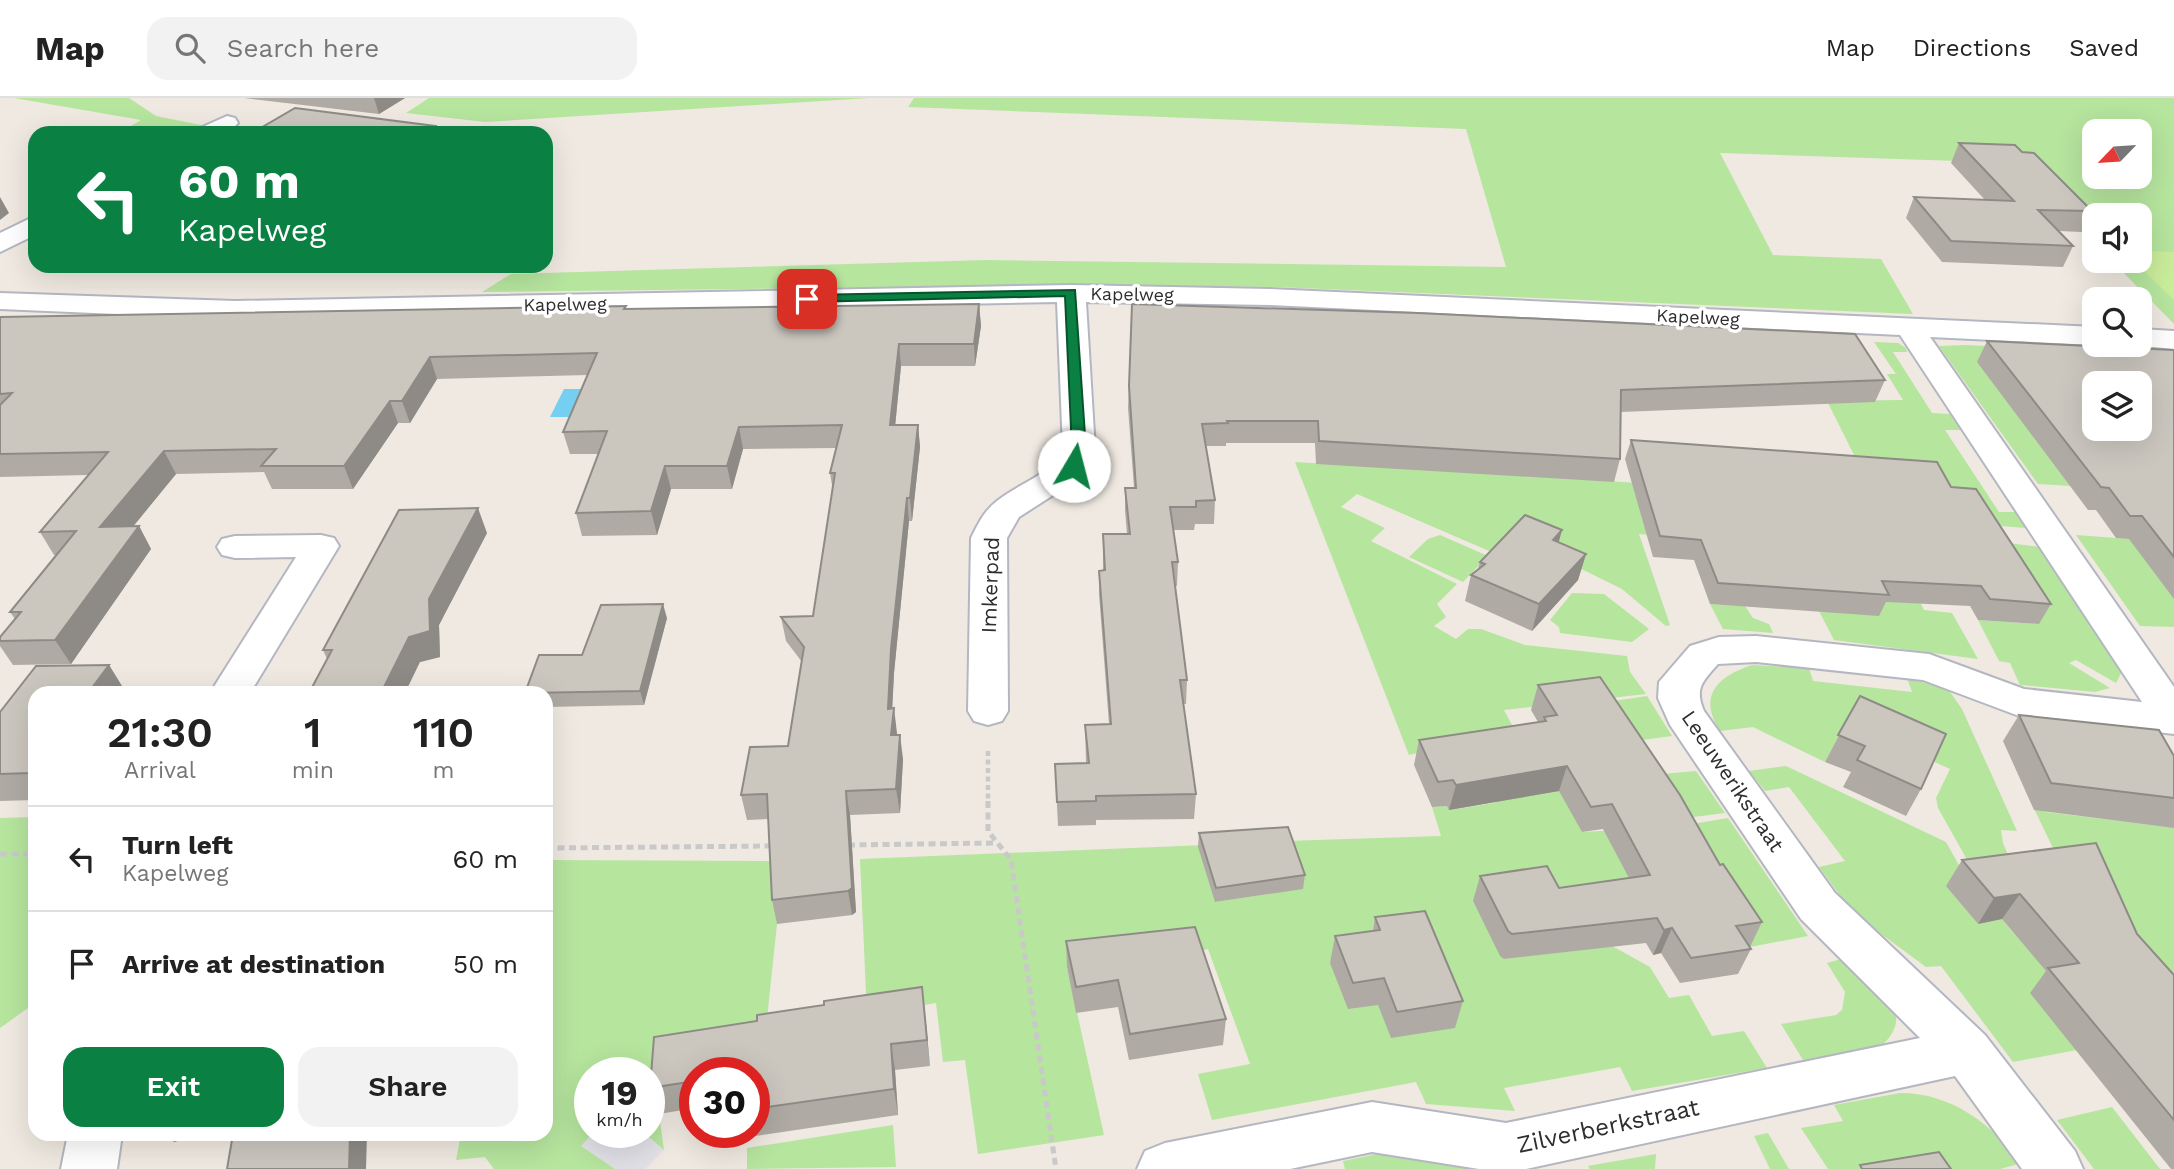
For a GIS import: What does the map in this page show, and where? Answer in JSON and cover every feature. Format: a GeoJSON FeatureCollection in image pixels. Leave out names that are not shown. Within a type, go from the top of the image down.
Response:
{"type":"FeatureCollection","features":[{"type":"Feature","properties":{"kind":"street"},"geometry":{"type":"LineString","coordinates":[[0,244],[28,228]]}},
{"type":"Feature","properties":{"kind":"street","name":"Kapelweg"},"geometry":{"type":"LineString","coordinates":[[0,301],[234,310],[1071,293],[1283,297],[2082,335]]}},
{"type":"Feature","properties":{"kind":"street","name":"Imkerpad"},"geometry":{"type":"LineString","coordinates":[[988,711],[989,538],[994,520],[1017,500],[1060,478],[1074,466],[1079,450],[1071,293]]}},
{"type":"Feature","properties":{"kind":"street","name":"Leeuwerikstraat"},"geometry":{"type":"LineString","coordinates":[[1908,327],[2174,719]]}},
{"type":"Feature","properties":{"kind":"street"},"geometry":{"type":"LineString","coordinates":[[2152,339],[2174,340]]}},
{"type":"Feature","properties":{"kind":"street"},"geometry":{"type":"LineString","coordinates":[[234,686],[321,546],[235,547]]}},
{"type":"Feature","properties":{"kind":"street","name":"Leeuwerikstraat"},"geometry":{"type":"LineString","coordinates":[[2055,1169],[1967,1051],[1818,906],[1685,715],[1678,698],[1679,682],[1704,655],[1719,650],[1756,649],[1929,667],[2019,702],[2174,719]]}},
{"type":"Feature","properties":{"kind":"street","name":"Zilverberkstraat"},"geometry":{"type":"LineString","coordinates":[[1165,1169],[1372,1127],[1506,1148],[1967,1051]]}},
{"type":"Feature","properties":{"kind":"street"},"geometry":{"type":"LineString","coordinates":[[89,1169],[94,1141]]}},
{"type":"Feature","properties":{"kind":"path"},"geometry":{"type":"LineString","coordinates":[[988,711],[988,831],[1011,860],[1056,1169]]}},
{"type":"Feature","properties":{"kind":"path"},"geometry":{"type":"LineString","coordinates":[[833,845],[998,843]]}},
{"type":"Feature","properties":{"kind":"path"},"geometry":{"type":"LineString","coordinates":[[553,848],[779,845]]}},
{"type":"Feature","properties":{"kind":"path"},"geometry":{"type":"LineString","coordinates":[[0,854],[28,854]]}},
{"type":"Feature","properties":{"kind":"shaded area"},"geometry":{"type":"Polygon","coordinates":[[[584,1148],[664,1150],[645,1169],[615,1169],[584,1148]]]}},
{"type":"Feature","properties":{"kind":"green space"},"geometry":{"type":"Polygon","coordinates":[[[14,98],[129,98],[156,116],[201,126],[131,126],[141,120],[14,98]]]}},
{"type":"Feature","properties":{"kind":"green space"},"geometry":{"type":"Polygon","coordinates":[[[429,98],[869,98],[485,122],[406,113],[429,98]]]}},
{"type":"Feature","properties":{"kind":"green space"},"geometry":{"type":"Polygon","coordinates":[[[914,98],[2174,98],[2174,324],[2152,302],[2152,287],[2138,287],[2124,273],[2152,273],[2152,203],[2082,203],[2082,229],[2018,163],[1720,153],[1773,255],[1881,259],[1913,314],[1276,287],[1076,285],[482,292],[511,274],[987,260],[1506,267],[1466,129],[908,107],[914,98]]]}},
{"type":"Feature","properties":{"kind":"green space"},"geometry":{"type":"Polygon","coordinates":[[[2152,251],[2174,252],[2174,300],[2146,273],[2152,273],[2152,251]]]}},
{"type":"Feature","properties":{"kind":"green space"},"geometry":{"type":"Polygon","coordinates":[[[1874,342],[1898,343],[1906,348],[1907,352],[1893,352],[1932,413],[1950,414],[1961,430],[1945,430],[1999,512],[2017,512],[2026,528],[2001,526],[1986,503],[1937,501],[1864,475],[1827,401],[1903,400],[1887,374],[1896,374],[1874,342]]]}},
{"type":"Feature","properties":{"kind":"green space"},"geometry":{"type":"Polygon","coordinates":[[[1939,346],[2037,348],[2071,486],[2038,484],[1939,346]]]}},
{"type":"Feature","properties":{"kind":"green space"},"geometry":{"type":"Polygon","coordinates":[[[1295,462],[1655,484],[1686,538],[1639,534],[1670,625],[1666,626],[1622,589],[1555,556],[1503,557],[1357,494],[1341,507],[1385,528],[1371,541],[1457,584],[1437,604],[1446,617],[1434,626],[1456,639],[1468,629],[1481,629],[1525,645],[1627,656],[1630,672],[1646,694],[1504,710],[1527,753],[1422,752],[1409,755],[1295,462]]]}},
{"type":"Feature","properties":{"kind":"green space"},"geometry":{"type":"Polygon","coordinates":[[[1440,535],[1488,556],[1463,582],[1409,557],[1428,539],[1440,535]]]}},
{"type":"Feature","properties":{"kind":"green space"},"geometry":{"type":"Polygon","coordinates":[[[2076,535],[2158,541],[2174,536],[2174,627],[2140,626],[2076,535]]]}},
{"type":"Feature","properties":{"kind":"green space"},"geometry":{"type":"Polygon","coordinates":[[[1887,536],[1924,610],[1952,613],[1978,659],[1834,640],[1819,611],[1887,536]]]}},
{"type":"Feature","properties":{"kind":"green space"},"geometry":{"type":"Polygon","coordinates":[[[2001,542],[2040,547],[2122,671],[2116,683],[2076,660],[2069,663],[2110,688],[2095,692],[2020,685],[2010,663],[1999,661],[1978,620],[2039,624],[2001,542]]]}},
{"type":"Feature","properties":{"kind":"green space"},"geometry":{"type":"Polygon","coordinates":[[[1572,593],[1604,594],[1649,629],[1632,642],[1560,633],[1559,627],[1550,620],[1572,593]]]}},
{"type":"Feature","properties":{"kind":"green space"},"geometry":{"type":"Polygon","coordinates":[[[1710,604],[1745,606],[1753,618],[1769,624],[1773,633],[1723,629],[1710,604]]]}},
{"type":"Feature","properties":{"kind":"green space"},"geometry":{"type":"Polygon","coordinates":[[[1752,665],[1809,668],[1813,681],[1912,692],[1907,678],[1948,689],[1962,709],[2017,831],[2001,830],[2003,843],[2023,890],[2070,851],[2053,848],[2025,790],[2036,805],[2046,812],[2168,827],[2174,823],[2174,991],[2077,1050],[2013,1062],[1941,966],[1926,967],[1854,914],[1819,867],[1845,861],[1789,787],[1765,791],[1749,771],[1786,766],[1946,842],[1969,883],[1947,886],[1978,924],[2002,919],[2016,936],[1979,881],[1938,808],[1936,798],[1950,769],[1847,722],[1825,762],[1753,727],[1720,731],[1713,719],[1711,707],[1715,689],[1729,675],[1752,665]]]}},
{"type":"Feature","properties":{"kind":"green space"},"geometry":{"type":"Polygon","coordinates":[[[1647,696],[1672,736],[1635,741],[1594,704],[1647,696]]]}},
{"type":"Feature","properties":{"kind":"green space"},"geometry":{"type":"Polygon","coordinates":[[[1554,770],[1582,832],[1674,827],[1728,818],[1808,936],[1750,947],[1712,890],[1473,901],[1504,959],[1612,946],[1650,967],[1669,998],[1689,995],[1712,1036],[1744,1031],[1767,1068],[1632,1091],[1620,1067],[1504,1088],[1515,1111],[1426,1104],[1416,1082],[1212,1120],[1198,1074],[1250,1064],[1208,949],[1067,967],[1104,1135],[978,1154],[965,1060],[943,1062],[936,1003],[867,1015],[860,859],[1230,844],[1215,902],[1276,893],[1286,841],[1441,836],[1432,807],[1447,806],[1450,810],[1494,803],[1554,770]]]}},
{"type":"Feature","properties":{"kind":"green space"},"geometry":{"type":"Polygon","coordinates":[[[1696,771],[1725,813],[1670,820],[1640,776],[1696,771]]]}},
{"type":"Feature","properties":{"kind":"green space"},"geometry":{"type":"Polygon","coordinates":[[[28,817],[28,1008],[0,1028],[0,818],[28,817]]]}},
{"type":"Feature","properties":{"kind":"green space"},"geometry":{"type":"Polygon","coordinates":[[[553,860],[773,861],[777,924],[764,1047],[701,1057],[679,1057],[679,1060],[665,1063],[665,1057],[574,1057],[574,1148],[584,1148],[615,1169],[494,1169],[485,1157],[456,1160],[460,1141],[553,1141],[553,860]]]}},
{"type":"Feature","properties":{"kind":"green space"},"geometry":{"type":"Polygon","coordinates":[[[1848,957],[1888,998],[1896,1020],[1892,1032],[1882,1045],[1803,1060],[1781,1024],[1836,1015],[1842,1010],[1845,992],[1827,963],[1848,957]]]}},
{"type":"Feature","properties":{"kind":"green space"},"geometry":{"type":"Polygon","coordinates":[[[1900,1093],[1937,1098],[1969,1113],[1997,1136],[2022,1163],[2000,1169],[1828,1169],[1801,1128],[1843,1121],[1834,1105],[1900,1093]]]}},
{"type":"Feature","properties":{"kind":"green space"},"geometry":{"type":"Polygon","coordinates":[[[2112,1107],[2160,1169],[2094,1169],[2057,1120],[2112,1107]]]}},
{"type":"Feature","properties":{"kind":"green space"},"geometry":{"type":"Polygon","coordinates":[[[893,1125],[896,1167],[747,1169],[747,1148],[770,1148],[770,1144],[893,1125]]]}},
{"type":"Feature","properties":{"kind":"green space"},"geometry":{"type":"Polygon","coordinates":[[[1768,1133],[1789,1169],[1770,1169],[1754,1136],[1768,1133]]]}},
{"type":"Feature","properties":{"kind":"green space"},"geometry":{"type":"Polygon","coordinates":[[[1392,1151],[1470,1157],[1475,1169],[1345,1169],[1343,1161],[1392,1151]]]}},
{"type":"Feature","properties":{"kind":"green space"},"geometry":{"type":"Polygon","coordinates":[[[1656,1154],[1655,1169],[1590,1169],[1588,1166],[1656,1154]]]}},
{"type":"Feature","properties":{"kind":"water"},"geometry":{"type":"Polygon","coordinates":[[[564,389],[587,389],[574,417],[550,417],[564,389]]]}},
{"type":"Feature","properties":{"kind":"building"},"geometry":{"type":"Polygon","coordinates":[[[295,108],[435,126],[264,126],[295,108]]]}},
{"type":"Feature","properties":{"kind":"building"},"geometry":{"type":"Polygon","coordinates":[[[1959,143],[2015,145],[2022,152],[2034,153],[2084,203],[2082,211],[2038,210],[2073,246],[1951,241],[1914,197],[2014,201],[1959,143]]]}},
{"type":"Feature","properties":{"kind":"building"},"geometry":{"type":"Polygon","coordinates":[[[979,304],[974,344],[899,344],[890,425],[918,425],[910,498],[907,498],[891,649],[888,709],[894,708],[891,735],[900,735],[896,789],[846,791],[852,888],[848,891],[772,900],[767,794],[741,795],[750,747],[788,746],[804,647],[781,617],[813,616],[835,473],[830,473],[842,425],[739,427],[727,466],[665,466],[651,511],[576,513],[607,431],[563,432],[597,353],[430,357],[402,401],[390,401],[344,466],[261,466],[276,449],[164,451],[100,527],[139,526],[55,640],[0,641],[0,637],[21,612],[10,612],[76,531],[40,532],[108,452],[0,454],[0,405],[12,393],[0,394],[0,317],[626,306],[624,309],[979,304]]]}},
{"type":"Feature","properties":{"kind":"building"},"geometry":{"type":"Polygon","coordinates":[[[1132,304],[1418,313],[1855,334],[1885,380],[1621,390],[1620,459],[1319,441],[1318,421],[1227,421],[1228,423],[1202,424],[1215,500],[1196,501],[1196,507],[1170,507],[1178,562],[1172,562],[1187,680],[1180,680],[1196,794],[1096,796],[1096,801],[1057,802],[1055,764],[1089,763],[1085,725],[1111,724],[1099,571],[1105,570],[1103,534],[1130,534],[1125,488],[1136,488],[1129,386],[1132,304]]]}},
{"type":"Feature","properties":{"kind":"building"},"geometry":{"type":"Polygon","coordinates":[[[1987,341],[2082,346],[2082,357],[2152,357],[2152,349],[2174,350],[2174,557],[2142,516],[2130,516],[2109,488],[2101,487],[1987,341]]]}},
{"type":"Feature","properties":{"kind":"building"},"geometry":{"type":"Polygon","coordinates":[[[1631,440],[1937,462],[1951,487],[1976,489],[2051,604],[1990,599],[1981,586],[1882,581],[1889,595],[1718,583],[1701,540],[1660,536],[1631,440]]]}},
{"type":"Feature","properties":{"kind":"building"},"geometry":{"type":"Polygon","coordinates":[[[478,508],[429,599],[430,631],[409,637],[384,686],[313,686],[332,650],[323,650],[399,510],[478,508]]]}},
{"type":"Feature","properties":{"kind":"building"},"geometry":{"type":"Polygon","coordinates":[[[1525,515],[1562,530],[1553,540],[1586,554],[1539,604],[1471,575],[1485,564],[1480,562],[1525,515]]]}},
{"type":"Feature","properties":{"kind":"building"},"geometry":{"type":"Polygon","coordinates":[[[663,604],[640,691],[553,693],[553,686],[528,686],[539,655],[582,655],[601,605],[663,604]]]}},
{"type":"Feature","properties":{"kind":"building"},"geometry":{"type":"Polygon","coordinates":[[[109,665],[93,686],[28,686],[28,773],[0,774],[0,712],[36,666],[109,665]]]}},
{"type":"Feature","properties":{"kind":"building"},"geometry":{"type":"Polygon","coordinates":[[[1600,677],[1680,795],[1720,865],[1723,864],[1762,922],[1736,926],[1751,949],[1691,958],[1672,928],[1664,930],[1657,918],[1512,934],[1508,931],[1480,876],[1547,866],[1559,888],[1650,875],[1612,804],[1591,807],[1567,766],[1456,785],[1453,780],[1438,782],[1419,740],[1546,721],[1544,717],[1557,715],[1538,685],[1600,677]]]}},
{"type":"Feature","properties":{"kind":"building"},"geometry":{"type":"Polygon","coordinates":[[[1860,696],[1946,734],[1921,789],[1857,760],[1865,746],[1838,735],[1860,696]]]}},
{"type":"Feature","properties":{"kind":"building"},"geometry":{"type":"Polygon","coordinates":[[[2019,715],[2159,730],[2174,756],[2174,798],[2051,783],[2019,715]]]}},
{"type":"Feature","properties":{"kind":"building"},"geometry":{"type":"Polygon","coordinates":[[[1288,827],[1305,875],[1216,888],[1199,833],[1288,827]]]}},
{"type":"Feature","properties":{"kind":"building"},"geometry":{"type":"Polygon","coordinates":[[[2096,843],[2137,934],[2174,975],[2174,1120],[2048,968],[2079,963],[2020,894],[1994,898],[1962,860],[2096,843]]]}},
{"type":"Feature","properties":{"kind":"building"},"geometry":{"type":"Polygon","coordinates":[[[1425,911],[1463,1001],[1397,1012],[1384,978],[1353,983],[1335,936],[1380,930],[1375,917],[1425,911]]]}},
{"type":"Feature","properties":{"kind":"building"},"geometry":{"type":"Polygon","coordinates":[[[1195,927],[1226,1019],[1130,1034],[1118,980],[1076,987],[1066,941],[1195,927]]]}},
{"type":"Feature","properties":{"kind":"building"},"geometry":{"type":"Polygon","coordinates":[[[922,987],[927,1040],[891,1044],[894,1089],[770,1107],[770,1057],[679,1057],[679,1083],[665,1086],[665,1057],[652,1057],[654,1037],[757,1021],[757,1015],[824,1005],[824,1001],[922,987]]]}},
{"type":"Feature","properties":{"kind":"building"},"geometry":{"type":"Polygon","coordinates":[[[232,1141],[350,1141],[349,1169],[227,1169],[232,1141]]]}},
{"type":"Feature","properties":{"kind":"building"},"geometry":{"type":"Polygon","coordinates":[[[1939,1152],[1951,1169],[1862,1169],[1860,1165],[1939,1152]]]}},
{"type":"Feature","properties":{"kind":"route"},"geometry":{"type":"LineString","coordinates":[[807,299],[1071,293],[1079,450],[1074,466]]}}]}
